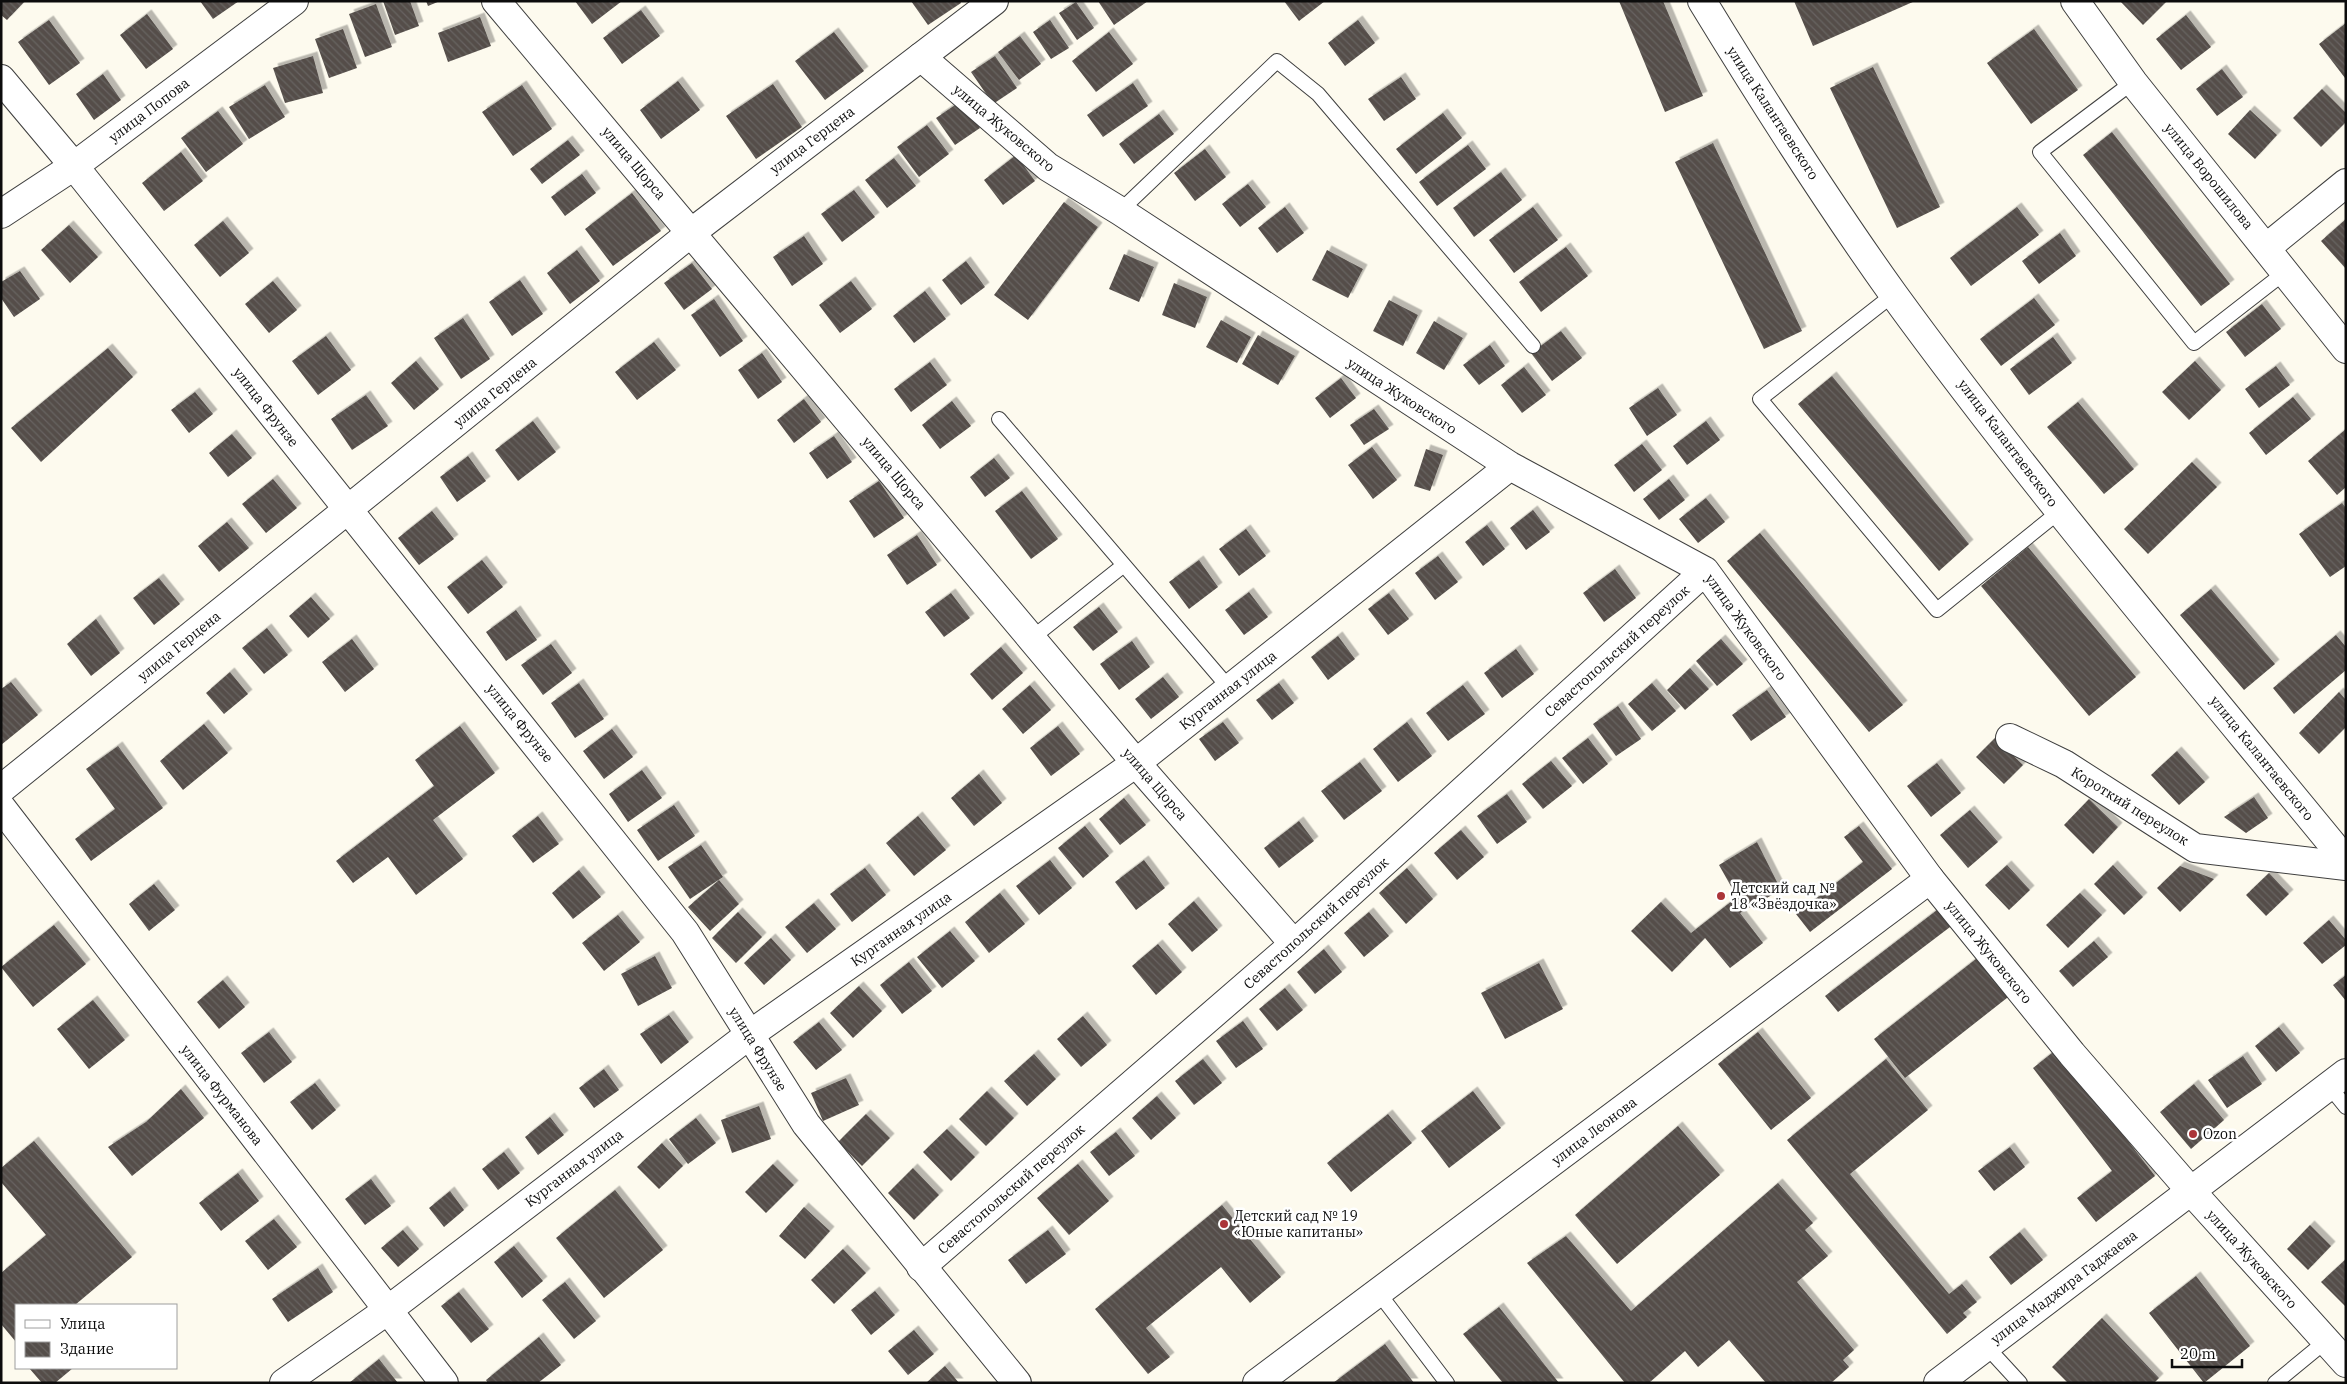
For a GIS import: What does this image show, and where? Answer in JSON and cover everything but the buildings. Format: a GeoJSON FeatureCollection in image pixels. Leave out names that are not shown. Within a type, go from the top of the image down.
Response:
{"type":"FeatureCollection","features":[{"type":"Feature","properties":{"kind":"street","name":"улица Попова"},"geometry":{"type":"LineString","coordinates":[[1,214],[74,166],[294,1]]}},
{"type":"Feature","properties":{"kind":"street","name":"улица Щорса"},"geometry":{"type":"LineString","coordinates":[[496,1],[1136,762],[1294,944]]}},
{"type":"Feature","properties":{"kind":"street","name":"улица Герцена"},"geometry":{"type":"LineString","coordinates":[[1,789],[692,232],[994,1]]}},
{"type":"Feature","properties":{"kind":"street","name":"улица Калантаевского"},"geometry":{"type":"LineString","coordinates":[[1702,1],[1769,112],[1894,294],[2060,510],[2346,861]]}},
{"type":"Feature","properties":{"kind":"street","name":"улица Ворошилова"},"geometry":{"type":"LineString","coordinates":[[2075,1],[2133,82],[2284,273],[2346,348]]}},
{"type":"Feature","properties":{"kind":"street","name":"улица Жуковского"},"geometry":{"type":"LineString","coordinates":[[921,57],[1048,167],[1120,211],[1510,466],[1705,571],[1930,879],[2072,1054],[2190,1190],[2346,1363]]}},
{"type":"Feature","properties":{"kind":"street","name":"улица Фрунзе"},"geometry":{"type":"LineString","coordinates":[[1,79],[74,166],[347,510],[576,792],[685,932],[806,1124],[1016,1383]]}},
{"type":"Feature","properties":{"kind":"street"},"geometry":{"type":"LineString","coordinates":[[2266,248],[2346,183]]}},
{"type":"Feature","properties":{"kind":"street","name":"Курганная улица"},"geometry":{"type":"LineString","coordinates":[[284,1383],[388,1310],[750,1036],[1136,762],[1510,466]]}},
{"type":"Feature","properties":{"kind":"street","name":"Севастопольский переулок"},"geometry":{"type":"LineString","coordinates":[[921,1267],[1294,944],[1705,571]]}},
{"type":"Feature","properties":{"kind":"street","name":"Короткий переулок"},"geometry":{"type":"LineString","coordinates":[[2010,738],[2064,764],[2196,848],[2346,866]]}},
{"type":"Feature","properties":{"kind":"street","name":"улица Фурманова"},"geometry":{"type":"LineString","coordinates":[[1,807],[444,1383]]}},
{"type":"Feature","properties":{"kind":"street","name":"улица Леонова"},"geometry":{"type":"LineString","coordinates":[[1257,1383],[1930,879]]}},
{"type":"Feature","properties":{"kind":"street","name":"улица Маджира Гаджаева"},"geometry":{"type":"LineString","coordinates":[[1938,1383],[2190,1190],[2340,1089]]}},
{"type":"Feature","properties":{"kind":"lane"},"geometry":{"type":"LineString","coordinates":[[1120,211],[1277,61],[1318,94],[1533,346]]}},
{"type":"Feature","properties":{"kind":"lane"},"geometry":{"type":"LineString","coordinates":[[2133,82],[2040,152],[2194,343],[2284,273]]}},
{"type":"Feature","properties":{"kind":"lane"},"geometry":{"type":"LineString","coordinates":[[1894,294],[1760,399],[1937,610],[2060,510]]}},
{"type":"Feature","properties":{"kind":"lane"},"geometry":{"type":"LineString","coordinates":[[1000,419],[1230,688]]}},
{"type":"Feature","properties":{"kind":"lane"},"geometry":{"type":"LineString","coordinates":[[1032,638],[1124,565]]}},
{"type":"Feature","properties":{"kind":"lane"},"geometry":{"type":"LineString","coordinates":[[1378,1292],[1447,1383]]}},
{"type":"Feature","properties":{"kind":"lane"},"geometry":{"type":"LineString","coordinates":[[2275,1383],[2326,1340]]}},
{"type":"Feature","properties":{"kind":"lane"},"geometry":{"type":"LineString","coordinates":[[1986,1346],[2020,1383]]}},
{"type":"Feature","properties":{"kind":"place","name":"Детский сад № 18 «Звёздочка»"},"geometry":{"type":"Point","coordinates":[1721,896]}},
{"type":"Feature","properties":{"kind":"place","name":"Ozon"},"geometry":{"type":"Point","coordinates":[2193,1134]}},
{"type":"Feature","properties":{"kind":"place","name":"Детский сад № 19 «Юные капитаны»"},"geometry":{"type":"Point","coordinates":[1224,1224]}}]}
